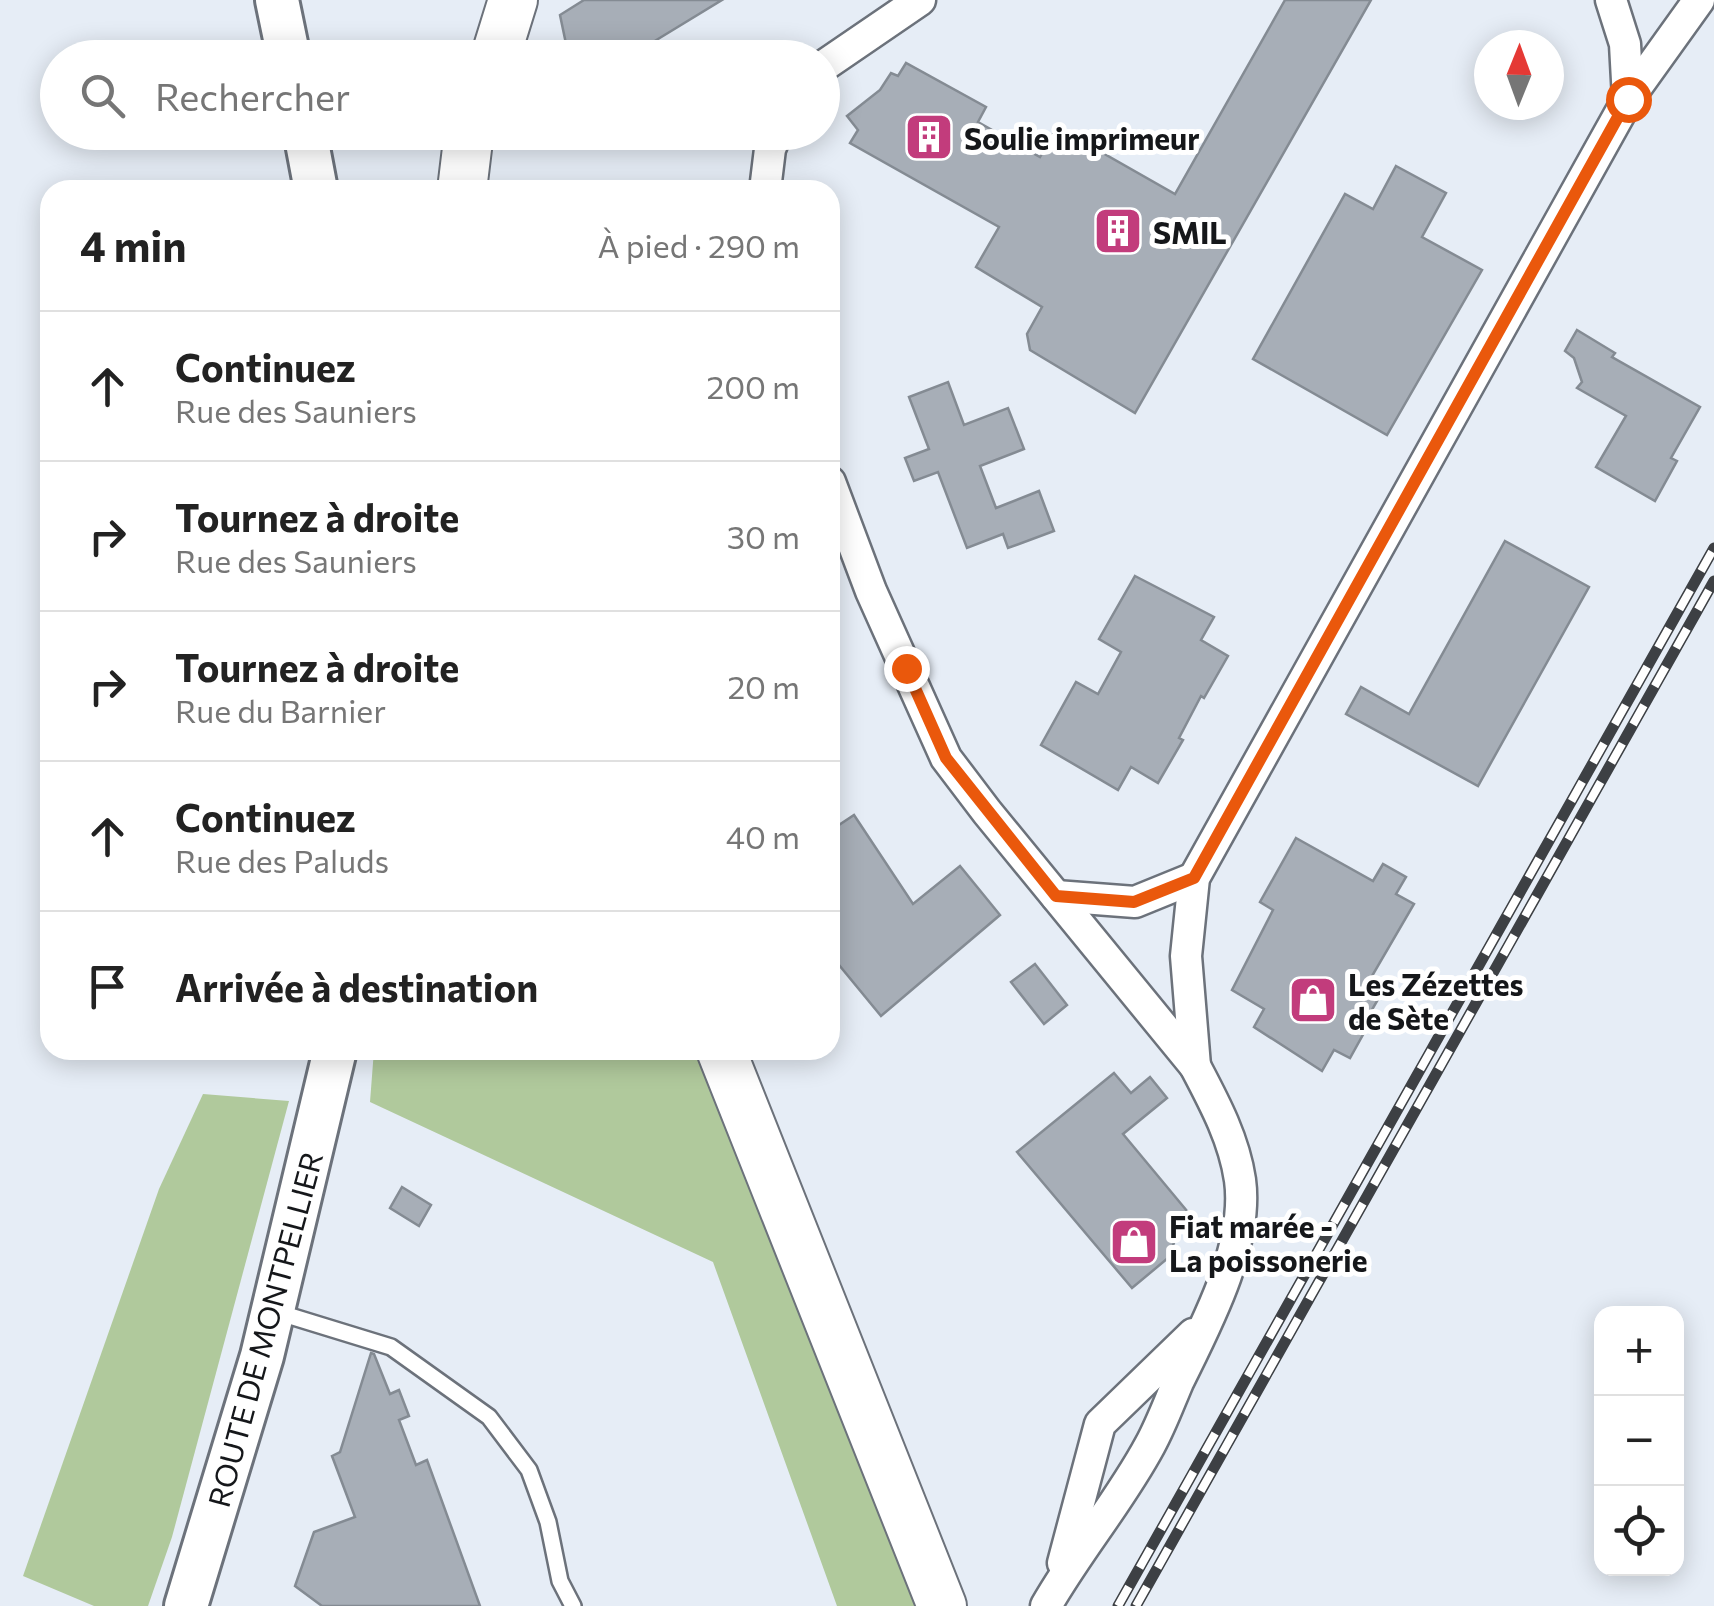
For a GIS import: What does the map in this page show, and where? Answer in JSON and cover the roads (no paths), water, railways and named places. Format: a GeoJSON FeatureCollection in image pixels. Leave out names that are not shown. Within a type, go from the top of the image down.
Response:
{"type":"FeatureCollection","features":[{"type":"Feature","properties":{"kind":"main road"},"geometry":{"type":"LineString","coordinates":[[277,0],[285,40]]}},
{"type":"Feature","properties":{"kind":"main road"},"geometry":{"type":"LineString","coordinates":[[303,0],[308,40]]}},
{"type":"Feature","properties":{"kind":"main road"},"geometry":{"type":"LineString","coordinates":[[485,40],[496,0]]}},
{"type":"Feature","properties":{"kind":"main road"},"geometry":{"type":"LineString","coordinates":[[501,40],[513,0]]}},
{"type":"Feature","properties":{"kind":"main road"},"geometry":{"type":"LineString","coordinates":[[308,150],[314,180]]}},
{"type":"Feature","properties":{"kind":"main road"},"geometry":{"type":"LineString","coordinates":[[320,150],[324,180]]}},
{"type":"Feature","properties":{"kind":"main road"},"geometry":{"type":"LineString","coordinates":[[463,180],[467,150]]}},
{"type":"Feature","properties":{"kind":"main road","name":"ROUTE DE MONTPELLIER"},"geometry":{"type":"LineString","coordinates":[[186,1606],[262,1356],[334,1060]]}},
{"type":"Feature","properties":{"kind":"main road"},"geometry":{"type":"LineString","coordinates":[[725,1060],[942,1606]]}},
{"type":"Feature","properties":{"kind":"street"},"geometry":{"type":"LineString","coordinates":[[840,54],[920,0]]}},
{"type":"Feature","properties":{"kind":"street"},"geometry":{"type":"LineString","coordinates":[[1611,0],[1625,44],[1628,99]]}},
{"type":"Feature","properties":{"kind":"street"},"geometry":{"type":"LineString","coordinates":[[1195,1066],[1186,956],[1194,878],[1628,99],[1699,0]]}},
{"type":"Feature","properties":{"kind":"street"},"geometry":{"type":"LineString","coordinates":[[767,180],[770,150]]}},
{"type":"Feature","properties":{"kind":"street"},"geometry":{"type":"LineString","coordinates":[[840,517],[946,758],[1195,1066],[1216,1104],[1240,1182],[1239,1218],[1229,1264],[1208,1320],[1150,1446],[1051,1598]]}},
{"type":"Feature","properties":{"kind":"street"},"geometry":{"type":"LineString","coordinates":[[1056,896],[1134,902],[1194,878]]}},
{"type":"Feature","properties":{"kind":"street"},"geometry":{"type":"LineString","coordinates":[[1051,1598],[1100,1424],[1208,1320]]}},
{"type":"Feature","properties":{"kind":"street"},"geometry":{"type":"LineString","coordinates":[[1129,1396],[1162,1418]]}},
{"type":"Feature","properties":{"kind":"lane"},"geometry":{"type":"LineString","coordinates":[[273,1310],[391,1347],[489,1417],[528,1470],[548,1522],[560,1581],[573,1606]]}},
{"type":"Feature","properties":{"kind":"railway"},"geometry":{"type":"LineString","coordinates":[[1118,1606],[1714,548]]}},
{"type":"Feature","properties":{"kind":"railway"},"geometry":{"type":"LineString","coordinates":[[1136,1606],[1714,581]]}},
{"type":"Feature","properties":{"kind":"place","name":"Soulie imprimeur"},"geometry":{"type":"Point","coordinates":[929,137]}},
{"type":"Feature","properties":{"kind":"place","name":"SMIL"},"geometry":{"type":"Point","coordinates":[1118,231]}},
{"type":"Feature","properties":{"kind":"place","name":"Les Zézettes de Sète"},"geometry":{"type":"Point","coordinates":[1313,1000]}},
{"type":"Feature","properties":{"kind":"place","name":"Fiat marée - La poissonerie"},"geometry":{"type":"Point","coordinates":[1134,1242]}}]}
